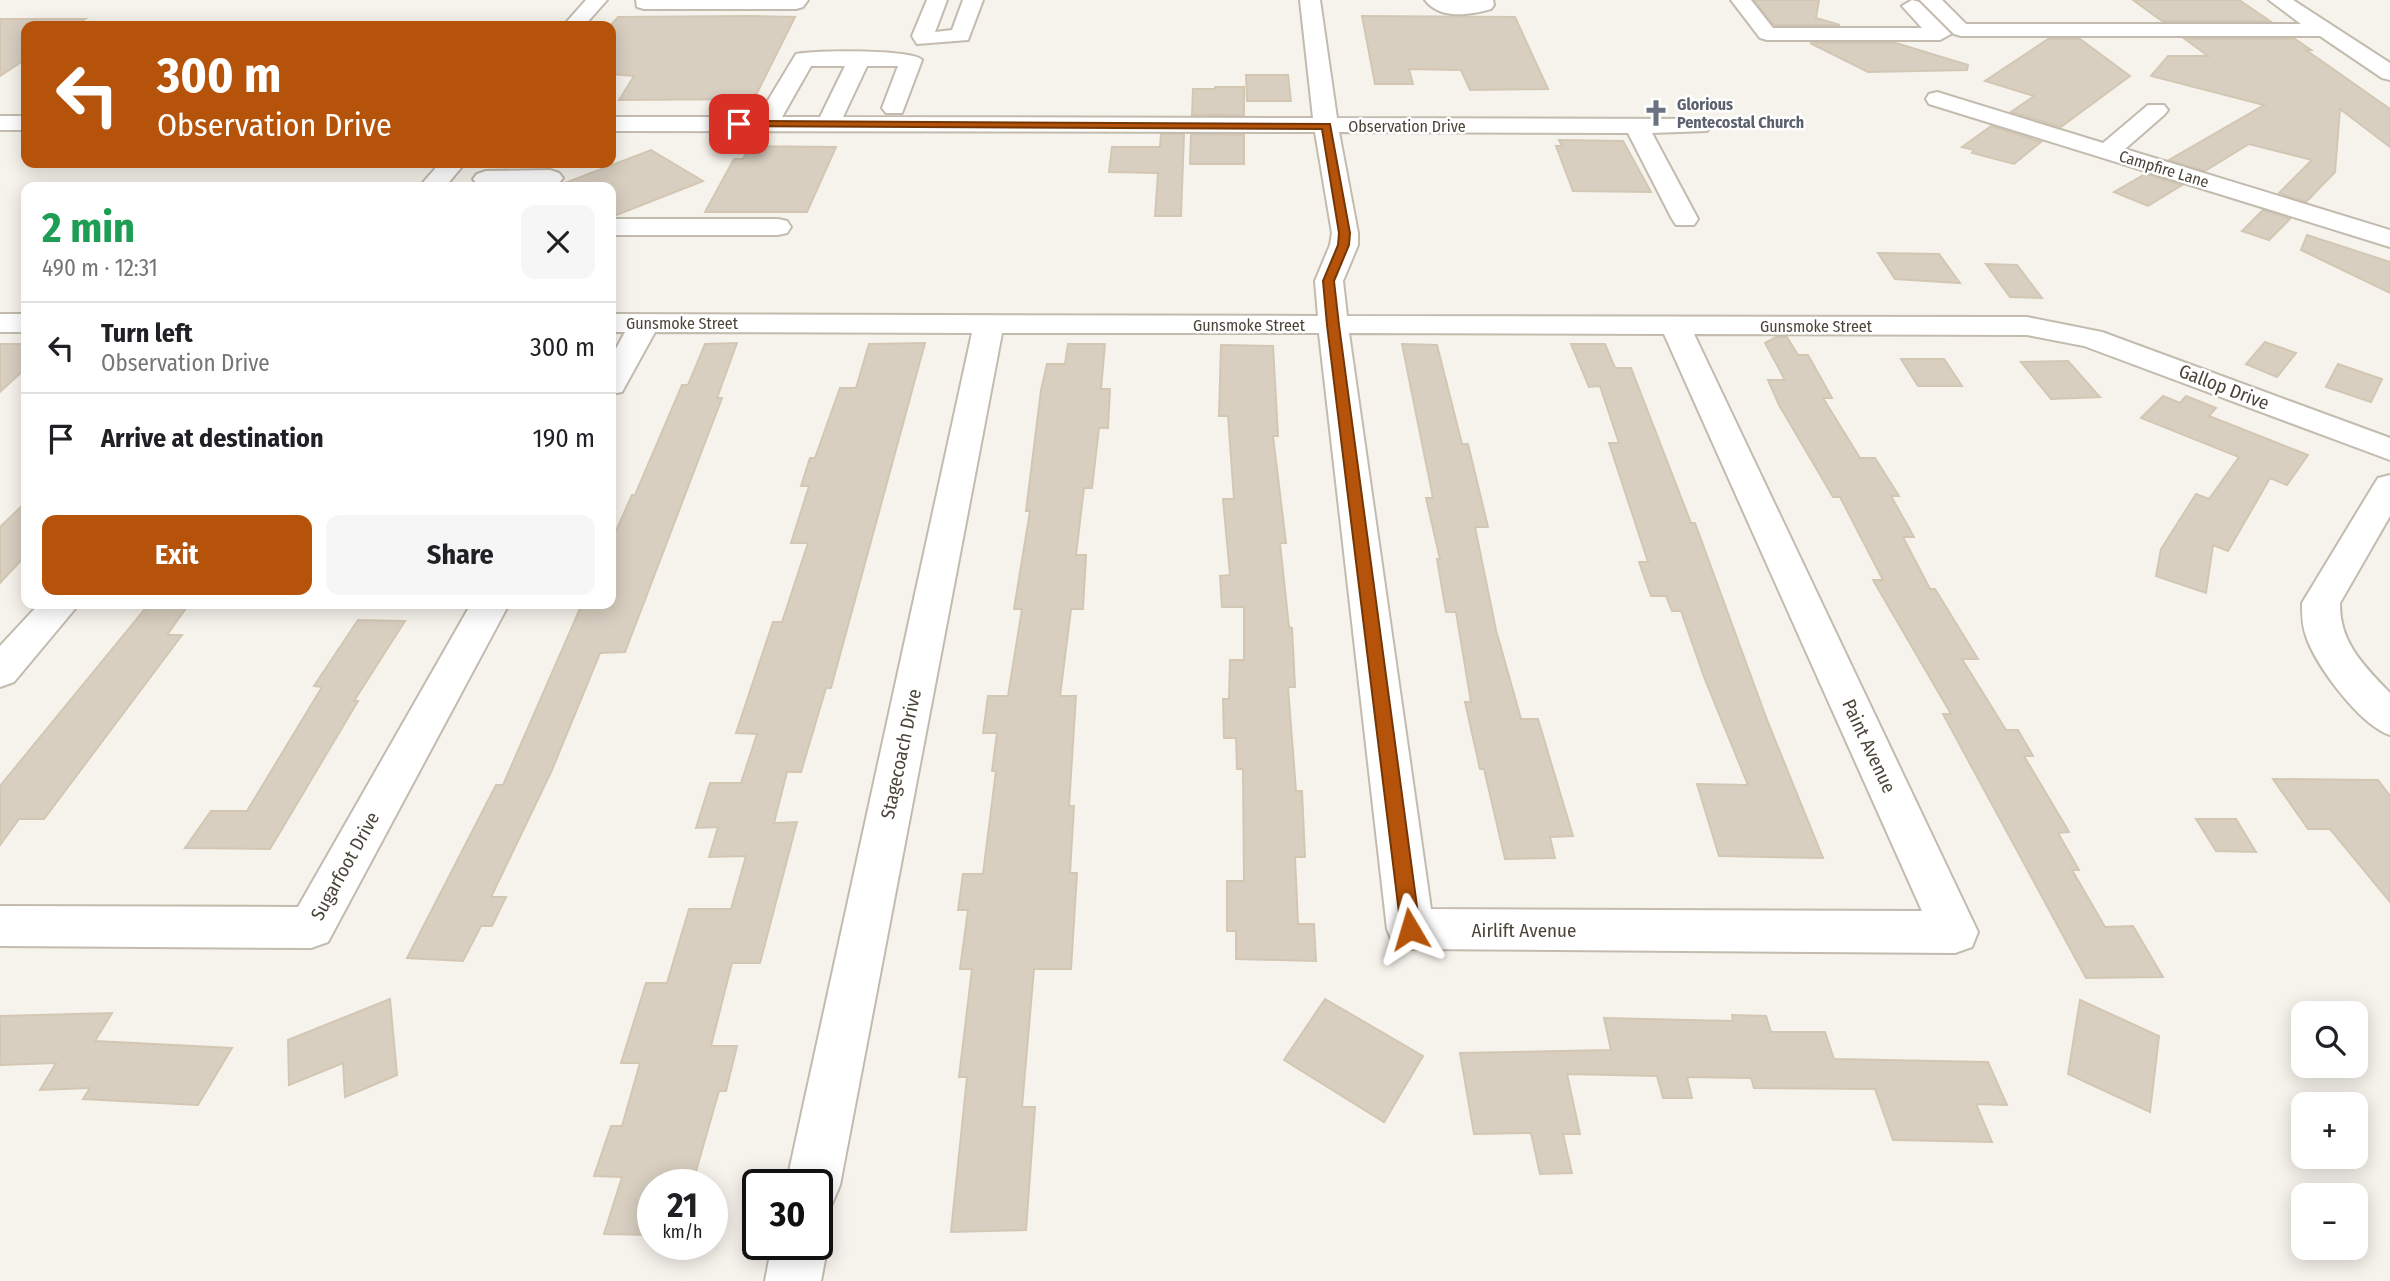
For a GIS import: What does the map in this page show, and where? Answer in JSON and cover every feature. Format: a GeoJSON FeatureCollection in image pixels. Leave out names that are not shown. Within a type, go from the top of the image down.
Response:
{"type":"FeatureCollection","features":[{"type":"Feature","properties":{"kind":"street"},"geometry":{"type":"LineString","coordinates":[[578,21],[597,0]]}},
{"type":"Feature","properties":{"kind":"street"},"geometry":{"type":"LineString","coordinates":[[646,0],[644,3],[796,3],[798,0]]}},
{"type":"Feature","properties":{"kind":"street"},"geometry":{"type":"LineString","coordinates":[[937,0],[923,36],[925,39],[961,36],[972,0]]}},
{"type":"Feature","properties":{"kind":"street","name":"Airlift Avenue"},"geometry":{"type":"LineString","coordinates":[[1310,0],[1326,126],[1345,233],[1344,245],[1329,281],[1333,325],[1410,929],[1696,931]]}},
{"type":"Feature","properties":{"kind":"street"},"geometry":{"type":"LineString","coordinates":[[1436,0],[1443,6],[1463,8],[1484,5],[1483,0]]}},
{"type":"Feature","properties":{"kind":"street"},"geometry":{"type":"LineString","coordinates":[[1741,0],[1767,34],[1940,34],[1906,0]]}},
{"type":"Feature","properties":{"kind":"street"},"geometry":{"type":"LineString","coordinates":[[1930,0],[1961,30],[2324,30]]}},
{"type":"Feature","properties":{"kind":"street"},"geometry":{"type":"LineString","coordinates":[[2279,0],[2390,73]]}},
{"type":"Feature","properties":{"kind":"street"},"geometry":{"type":"LineString","coordinates":[[828,125],[859,58]]}},
{"type":"Feature","properties":{"kind":"street"},"geometry":{"type":"LineString","coordinates":[[766,124],[804,59],[911,60],[894,108]]}},
{"type":"Feature","properties":{"kind":"street","name":"Campfire Lane"},"geometry":{"type":"LineString","coordinates":[[1937,99],[2390,239]]}},
{"type":"Feature","properties":{"kind":"street"},"geometry":{"type":"LineString","coordinates":[[2107,152],[2156,110]]}},
{"type":"Feature","properties":{"kind":"street"},"geometry":{"type":"LineString","coordinates":[[0,122],[21,123]]}},
{"type":"Feature","properties":{"kind":"street","name":"Observation Drive"},"geometry":{"type":"LineString","coordinates":[[616,124],[1699,126]]}},
{"type":"Feature","properties":{"kind":"street"},"geometry":{"type":"LineString","coordinates":[[616,141],[687,140],[712,124]]}},
{"type":"Feature","properties":{"kind":"street"},"geometry":{"type":"LineString","coordinates":[[1636,126],[1685,219]]}},
{"type":"Feature","properties":{"kind":"street"},"geometry":{"type":"LineString","coordinates":[[436,182],[449,168]]}},
{"type":"Feature","properties":{"kind":"street"},"geometry":{"type":"LineString","coordinates":[[486,178],[552,176]]}},
{"type":"Feature","properties":{"kind":"street"},"geometry":{"type":"LineString","coordinates":[[616,227],[778,227]]}},
{"type":"Feature","properties":{"kind":"street"},"geometry":{"type":"LineString","coordinates":[[0,323],[21,323]]}},
{"type":"Feature","properties":{"kind":"street","name":"Gunsmoke Street"},"geometry":{"type":"LineString","coordinates":[[616,323],[2027,326],[2056,330]]}},
{"type":"Feature","properties":{"kind":"street"},"geometry":{"type":"LineString","coordinates":[[616,376],[645,323]]}},
{"type":"Feature","properties":{"kind":"street","name":"Stagecoach Drive"},"geometry":{"type":"LineString","coordinates":[[816,1169],[989,324]]}},
{"type":"Feature","properties":{"kind":"street","name":"Paint Avenue"},"geometry":{"type":"LineString","coordinates":[[1675,326],[1955,932],[1696,931]]}},
{"type":"Feature","properties":{"kind":"street","name":"Gallop Drive"},"geometry":{"type":"LineString","coordinates":[[2056,330],[2091,338],[2390,450]]}},
{"type":"Feature","properties":{"kind":"street"},"geometry":{"type":"LineString","coordinates":[[2390,486],[2321,604],[2319,617],[2322,633],[2332,650],[2390,719]]}},
{"type":"Feature","properties":{"kind":"street"},"geometry":{"type":"LineString","coordinates":[[0,672],[56,609]]}},
{"type":"Feature","properties":{"kind":"street","name":"Sugarfoot Drive"},"geometry":{"type":"LineString","coordinates":[[20,927],[311,928],[487,609]]}},
{"type":"Feature","properties":{"kind":"street"},"geometry":{"type":"LineString","coordinates":[[793,1281],[797,1260]]}},
{"type":"Feature","properties":{"kind":"building"},"geometry":{"type":"Polygon","coordinates":[[[1754,0],[1819,0],[1816,18],[1840,25],[1774,25],[1754,0]]]}},
{"type":"Feature","properties":{"kind":"building"},"geometry":{"type":"Polygon","coordinates":[[[2133,0],[2239,0],[2270,21],[2162,21],[2133,0]]]}},
{"type":"Feature","properties":{"kind":"building"},"geometry":{"type":"Polygon","coordinates":[[[1362,16],[1515,17],[1548,89],[1470,90],[1461,70],[1409,69],[1413,84],[1375,84],[1362,16]]]}},
{"type":"Feature","properties":{"kind":"building"},"geometry":{"type":"Polygon","coordinates":[[[618,17],[795,17],[754,99],[619,100],[634,76],[616,74],[614,21],[618,17]]]}},
{"type":"Feature","properties":{"kind":"building"},"geometry":{"type":"Polygon","coordinates":[[[0,19],[85,19],[21,21],[21,62],[0,76],[0,19]]]}},
{"type":"Feature","properties":{"kind":"building"},"geometry":{"type":"Polygon","coordinates":[[[2048,39],[2080,39],[2130,76],[2061,127],[2011,112],[2034,96],[1985,81],[2048,39]]]}},
{"type":"Feature","properties":{"kind":"building"},"geometry":{"type":"Polygon","coordinates":[[[2185,39],[2295,39],[2311,50],[2306,50],[2390,109],[2390,147],[2340,109],[2335,172],[2306,202],[2279,193],[2312,160],[2249,144],[2205,171],[2169,160],[2264,105],[2151,76],[2168,56],[2208,56],[2185,39]]]}},
{"type":"Feature","properties":{"kind":"building"},"geometry":{"type":"Polygon","coordinates":[[[1810,43],[1896,43],[1968,65],[1967,70],[1868,72],[1810,43]]]}},
{"type":"Feature","properties":{"kind":"building"},"geometry":{"type":"Polygon","coordinates":[[[1246,75],[1288,75],[1291,101],[1247,101],[1246,75]]]}},
{"type":"Feature","properties":{"kind":"building"},"geometry":{"type":"Polygon","coordinates":[[[1244,87],[1244,115],[1192,115],[1193,89],[1244,87]]]}},
{"type":"Feature","properties":{"kind":"building"},"geometry":{"type":"Polygon","coordinates":[[[1991,126],[2041,142],[2014,164],[1972,153],[1974,150],[1962,147],[1991,126]]]}},
{"type":"Feature","properties":{"kind":"building"},"geometry":{"type":"Polygon","coordinates":[[[1161,134],[1184,134],[1181,216],[1155,216],[1158,173],[1109,172],[1112,147],[1160,147],[1161,134]]]}},
{"type":"Feature","properties":{"kind":"building"},"geometry":{"type":"Polygon","coordinates":[[[1191,134],[1244,135],[1244,164],[1190,164],[1191,134]]]}},
{"type":"Feature","properties":{"kind":"building"},"geometry":{"type":"Polygon","coordinates":[[[1559,140],[1623,141],[1651,192],[1573,191],[1556,146],[1562,146],[1559,140]]]}},
{"type":"Feature","properties":{"kind":"building"},"geometry":{"type":"Polygon","coordinates":[[[750,146],[836,147],[807,212],[705,212],[734,159],[743,159],[750,146]]]}},
{"type":"Feature","properties":{"kind":"building"},"geometry":{"type":"Polygon","coordinates":[[[651,150],[703,181],[616,215],[616,182],[567,182],[604,168],[616,168],[616,163],[651,150]]]}},
{"type":"Feature","properties":{"kind":"building"},"geometry":{"type":"Polygon","coordinates":[[[2145,174],[2182,185],[2148,206],[2114,192],[2145,174]]]}},
{"type":"Feature","properties":{"kind":"building"},"geometry":{"type":"Polygon","coordinates":[[[2263,210],[2290,219],[2269,240],[2242,231],[2263,210]]]}},
{"type":"Feature","properties":{"kind":"building"},"geometry":{"type":"Polygon","coordinates":[[[2307,235],[2390,262],[2390,293],[2301,250],[2307,235]]]}},
{"type":"Feature","properties":{"kind":"building"},"geometry":{"type":"Polygon","coordinates":[[[1878,253],[1939,254],[1960,283],[1895,279],[1878,253]]]}},
{"type":"Feature","properties":{"kind":"building"},"geometry":{"type":"Polygon","coordinates":[[[1986,264],[2017,265],[2042,298],[2010,297],[1986,264]]]}},
{"type":"Feature","properties":{"kind":"building"},"geometry":{"type":"Polygon","coordinates":[[[1776,337],[1787,337],[1798,355],[1808,355],[1832,398],[1823,398],[1860,458],[1875,458],[1899,496],[1891,496],[1914,537],[1903,537],[1930,589],[1935,589],[1978,659],[1962,659],[2006,730],[2018,730],[2033,756],[2024,756],[2069,832],[2058,833],[2079,870],[2072,870],[2105,927],[2133,926],[2163,977],[2086,978],[1943,714],[1951,714],[1873,580],[1883,580],[1840,497],[1833,497],[1779,405],[1768,380],[1785,380],[1765,343],[1776,337]]]}},
{"type":"Feature","properties":{"kind":"building"},"geometry":{"type":"Polygon","coordinates":[[[2265,342],[2296,353],[2277,377],[2246,364],[2265,342]]]}},
{"type":"Feature","properties":{"kind":"building"},"geometry":{"type":"Polygon","coordinates":[[[737,343],[717,398],[722,398],[625,652],[600,653],[552,770],[491,897],[506,897],[492,926],[481,926],[463,961],[407,958],[496,785],[503,785],[580,609],[616,609],[616,531],[632,495],[635,495],[682,385],[688,385],[705,344],[737,343]]]}},
{"type":"Feature","properties":{"kind":"building"},"geometry":{"type":"Polygon","coordinates":[[[925,343],[831,688],[826,688],[801,772],[787,772],[774,823],[797,822],[760,963],[732,963],[711,1046],[737,1046],[726,1091],[719,1091],[697,1169],[637,1169],[637,1235],[604,1234],[622,1177],[594,1176],[611,1126],[622,1126],[640,1063],[621,1063],[646,983],[667,983],[689,909],[731,909],[746,856],[709,857],[718,827],[696,828],[710,783],[741,783],[757,734],[736,733],[773,622],[782,622],[808,543],[791,543],[809,486],[801,486],[810,458],[815,458],[840,388],[856,388],[869,344],[925,343]]]}},
{"type":"Feature","properties":{"kind":"building"},"geometry":{"type":"Polygon","coordinates":[[[0,344],[21,344],[21,373],[0,392],[0,344]]]}},
{"type":"Feature","properties":{"kind":"building"},"geometry":{"type":"Polygon","coordinates":[[[1068,344],[1105,344],[1101,389],[1110,389],[1108,428],[1099,428],[1092,488],[1084,488],[1076,555],[1086,555],[1083,609],[1071,609],[1060,696],[1076,696],[1069,806],[1074,806],[1070,873],[1077,873],[1071,969],[1034,969],[1022,1107],[1035,1107],[1026,1230],[951,1232],[967,1077],[959,1077],[972,969],[960,969],[968,910],[958,910],[963,874],[983,874],[996,771],[992,771],[997,733],[983,733],[988,696],[1008,696],[1022,609],[1014,609],[1030,511],[1026,511],[1041,390],[1047,364],[1065,364],[1068,344]]]}},
{"type":"Feature","properties":{"kind":"building"},"geometry":{"type":"Polygon","coordinates":[[[1402,344],[1437,345],[1462,444],[1468,444],[1488,527],[1475,527],[1496,630],[1521,719],[1538,719],[1573,836],[1550,837],[1555,858],[1505,859],[1465,702],[1471,702],[1456,612],[1446,612],[1437,559],[1440,559],[1426,498],[1433,498],[1402,344]]]}},
{"type":"Feature","properties":{"kind":"building"},"geometry":{"type":"Polygon","coordinates":[[[1571,344],[1605,344],[1615,368],[1631,368],[1691,523],[1695,523],[1767,720],[1823,858],[1719,856],[1697,784],[1748,785],[1704,677],[1681,611],[1672,611],[1666,596],[1651,596],[1639,562],[1648,562],[1609,443],[1619,443],[1600,386],[1589,387],[1571,344]]]}},
{"type":"Feature","properties":{"kind":"building"},"geometry":{"type":"Polygon","coordinates":[[[1221,345],[1273,346],[1278,436],[1273,436],[1286,543],[1280,543],[1289,627],[1292,628],[1295,687],[1288,687],[1296,791],[1302,791],[1305,857],[1295,857],[1298,924],[1314,924],[1316,961],[1236,959],[1236,931],[1227,931],[1227,881],[1244,881],[1243,769],[1237,769],[1236,738],[1224,738],[1223,699],[1229,699],[1230,660],[1244,660],[1244,607],[1222,607],[1220,576],[1230,575],[1223,499],[1234,499],[1228,416],[1219,416],[1221,345]]]}},
{"type":"Feature","properties":{"kind":"building"},"geometry":{"type":"Polygon","coordinates":[[[1901,359],[1944,359],[1962,386],[1918,386],[1901,359]]]}},
{"type":"Feature","properties":{"kind":"building"},"geometry":{"type":"Polygon","coordinates":[[[2068,361],[2100,397],[2051,399],[2021,362],[2068,361]]]}},
{"type":"Feature","properties":{"kind":"building"},"geometry":{"type":"Polygon","coordinates":[[[2338,364],[2382,379],[2371,402],[2326,387],[2338,364]]]}},
{"type":"Feature","properties":{"kind":"building"},"geometry":{"type":"Polygon","coordinates":[[[2163,396],[2180,403],[2186,396],[2216,408],[2209,416],[2308,455],[2287,485],[2270,478],[2228,551],[2213,545],[2206,593],[2156,576],[2161,549],[2196,494],[2209,499],[2239,457],[2141,418],[2163,396]]]}},
{"type":"Feature","properties":{"kind":"building"},"geometry":{"type":"Polygon","coordinates":[[[21,507],[21,560],[0,583],[0,527],[21,507]]]}},
{"type":"Feature","properties":{"kind":"building"},"geometry":{"type":"Polygon","coordinates":[[[145,609],[185,609],[167,635],[182,635],[44,819],[19,819],[0,845],[0,786],[145,609]]]}},
{"type":"Feature","properties":{"kind":"building"},"geometry":{"type":"Polygon","coordinates":[[[358,620],[405,621],[354,701],[358,701],[270,849],[185,848],[211,811],[247,811],[322,687],[314,686],[358,620]]]}},
{"type":"Feature","properties":{"kind":"building"},"geometry":{"type":"Polygon","coordinates":[[[2273,779],[2378,780],[2390,796],[2390,902],[2330,829],[2308,829],[2273,779]]]}},
{"type":"Feature","properties":{"kind":"building"},"geometry":{"type":"Polygon","coordinates":[[[2196,819],[2236,819],[2256,852],[2216,851],[2196,819]]]}},
{"type":"Feature","properties":{"kind":"building"},"geometry":{"type":"Polygon","coordinates":[[[390,999],[397,1075],[345,1097],[343,1063],[289,1085],[288,1040],[390,999]]]}},
{"type":"Feature","properties":{"kind":"building"},"geometry":{"type":"Polygon","coordinates":[[[1325,999],[1423,1056],[1384,1122],[1284,1060],[1325,999]]]}},
{"type":"Feature","properties":{"kind":"building"},"geometry":{"type":"Polygon","coordinates":[[[2080,1000],[2159,1036],[2150,1112],[2068,1074],[2080,1000]]]}},
{"type":"Feature","properties":{"kind":"building"},"geometry":{"type":"Polygon","coordinates":[[[112,1013],[95,1041],[232,1048],[198,1105],[83,1099],[90,1088],[40,1090],[56,1063],[0,1065],[0,1016],[112,1013]]]}},
{"type":"Feature","properties":{"kind":"building"},"geometry":{"type":"Polygon","coordinates":[[[1732,1015],[1766,1016],[1771,1032],[1825,1032],[1834,1059],[1988,1062],[2007,1105],[1976,1104],[1992,1142],[1893,1140],[1875,1089],[1754,1088],[1751,1078],[1687,1077],[1692,1098],[1663,1098],[1657,1076],[1567,1074],[1580,1134],[1563,1134],[1572,1173],[1540,1174],[1531,1133],[1474,1134],[1460,1053],[1611,1050],[1604,1018],[1733,1021],[1732,1015]]]}},
{"type":"Feature","properties":{"kind":"place","name":"Glorious Pentecostal Church"},"geometry":{"type":"Point","coordinates":[1656,113]}},
{"type":"Feature","properties":{"kind":"route"},"geometry":{"type":"LineString","coordinates":[[739,124],[1326,126],[1345,233],[1344,245],[1329,281],[1333,325],[1410,929]]}}]}
